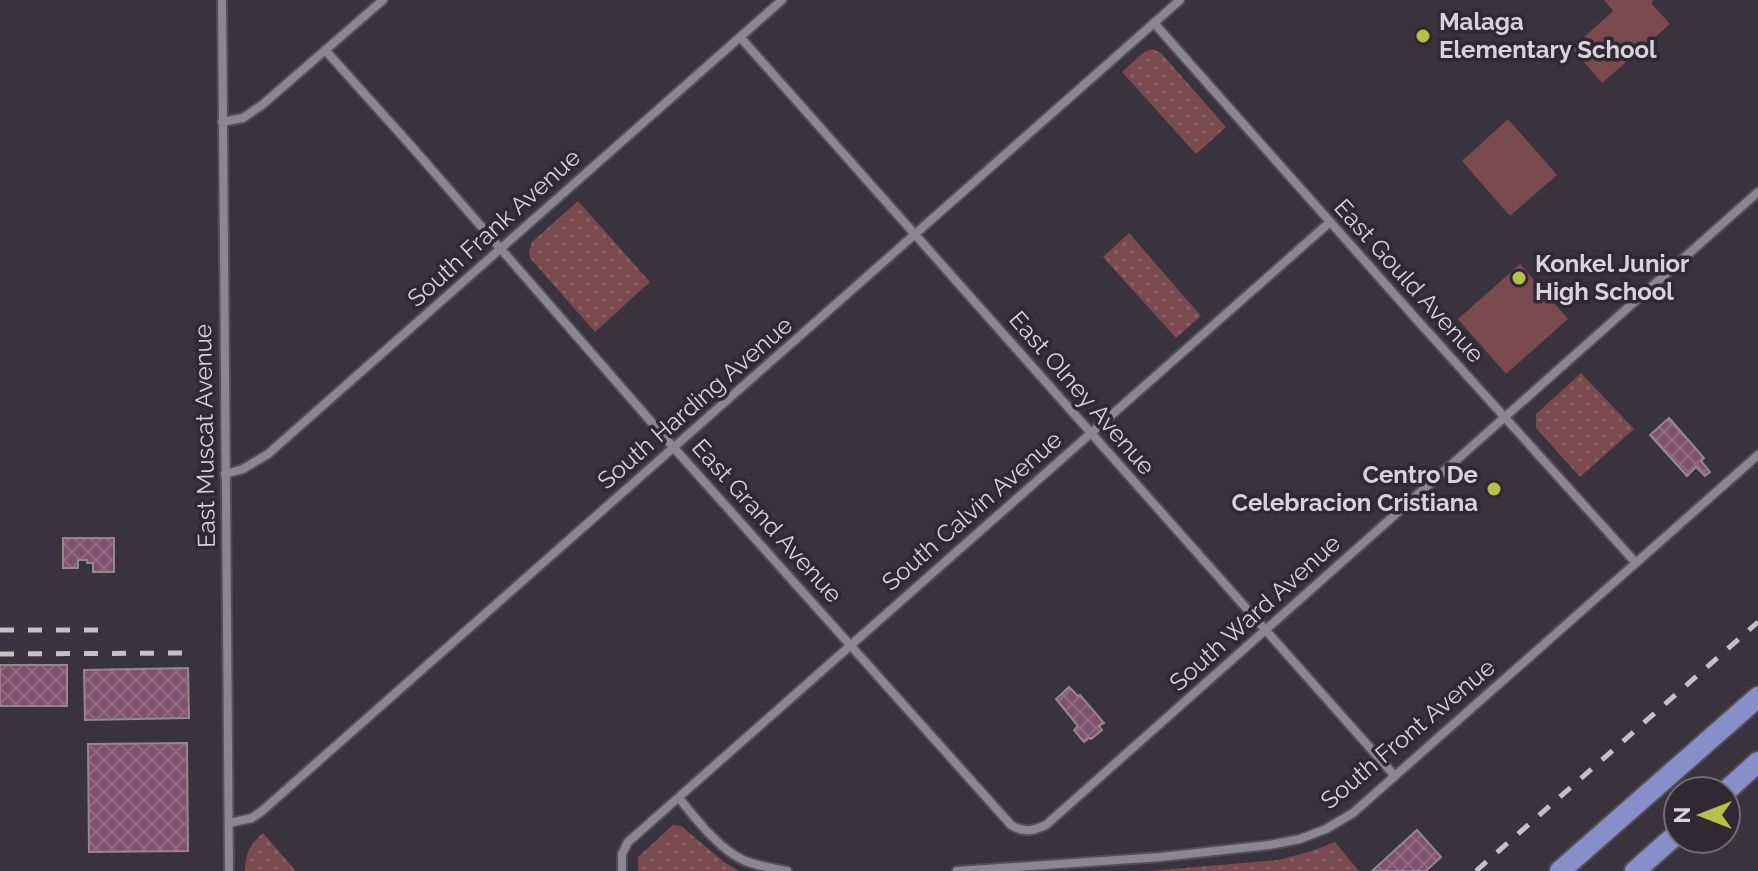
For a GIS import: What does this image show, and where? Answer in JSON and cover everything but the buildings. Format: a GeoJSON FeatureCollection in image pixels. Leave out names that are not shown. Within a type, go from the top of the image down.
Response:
{"type":"FeatureCollection","features":[{"type":"Feature","properties":{"kind":"main road"},"geometry":{"type":"LineString","coordinates":[[1560,871],[1758,697]]}},
{"type":"Feature","properties":{"kind":"main road"},"geometry":{"type":"LineString","coordinates":[[1742,776],[1758,762]]}},
{"type":"Feature","properties":{"kind":"main road"},"geometry":{"type":"LineString","coordinates":[[1635,871],[1662,847]]}},
{"type":"Feature","properties":{"kind":"street","name":"East Muscat Avenue"},"geometry":{"type":"LineString","coordinates":[[222,0],[229,871]]}},
{"type":"Feature","properties":{"kind":"street"},"geometry":{"type":"LineString","coordinates":[[222,122],[243,118],[262,105],[383,0]]}},
{"type":"Feature","properties":{"kind":"street","name":"South Frank Avenue"},"geometry":{"type":"LineString","coordinates":[[225,474],[243,469],[268,454],[782,0]]}},
{"type":"Feature","properties":{"kind":"street","name":"South Harding Avenue"},"geometry":{"type":"LineString","coordinates":[[229,823],[252,818],[262,811],[1180,0]]}},
{"type":"Feature","properties":{"kind":"street","name":"East Gould Avenue"},"geometry":{"type":"LineString","coordinates":[[1154,23],[1636,563]]}},
{"type":"Feature","properties":{"kind":"street","name":"East Olney Avenue"},"geometry":{"type":"LineString","coordinates":[[740,37],[1395,776]]}},
{"type":"Feature","properties":{"kind":"street","name":"East Grand Avenue"},"geometry":{"type":"LineString","coordinates":[[326,51],[674,448],[1011,825],[1025,831]]}},
{"type":"Feature","properties":{"kind":"street","name":"South Ward Avenue"},"geometry":{"type":"LineString","coordinates":[[1025,831],[1046,825],[1758,192]]}},
{"type":"Feature","properties":{"kind":"street","name":"South Calvin Avenue"},"geometry":{"type":"LineString","coordinates":[[622,871],[622,854],[628,842],[1330,222]]}},
{"type":"Feature","properties":{"kind":"street","name":"South Front Avenue"},"geometry":{"type":"LineString","coordinates":[[957,871],[1161,857],[1269,845],[1300,839],[1326,829],[1353,813],[1758,455]]}},
{"type":"Feature","properties":{"kind":"street"},"geometry":{"type":"LineString","coordinates":[[679,798],[722,845],[742,859],[787,871]]}},
{"type":"Feature","properties":{"kind":"shaded area"},"geometry":{"type":"Polygon","coordinates":[[[1604,0],[1653,0],[1652,4],[1670,24],[1602,83],[1572,48],[1613,11],[1604,0]]]}},
{"type":"Feature","properties":{"kind":"shaded area"},"geometry":{"type":"Polygon","coordinates":[[[1153,49],[1161,53],[1226,127],[1196,154],[1122,72],[1144,52],[1153,49]]]}},
{"type":"Feature","properties":{"kind":"shaded area"},"geometry":{"type":"Polygon","coordinates":[[[1508,119],[1557,175],[1510,216],[1462,161],[1508,119]]]}},
{"type":"Feature","properties":{"kind":"shaded area"},"geometry":{"type":"Polygon","coordinates":[[[578,201],[650,282],[595,332],[530,258],[529,251],[532,242],[578,201]]]}},
{"type":"Feature","properties":{"kind":"shaded area"},"geometry":{"type":"Polygon","coordinates":[[[1129,233],[1201,316],[1176,338],[1103,257],[1129,233]]]}},
{"type":"Feature","properties":{"kind":"shaded area"},"geometry":{"type":"Polygon","coordinates":[[[1520,264],[1568,319],[1506,374],[1458,319],[1520,264]]]}},
{"type":"Feature","properties":{"kind":"shaded area"},"geometry":{"type":"Polygon","coordinates":[[[1581,373],[1634,429],[1580,477],[1536,428],[1536,414],[1581,373]]]}},
{"type":"Feature","properties":{"kind":"shaded area"},"geometry":{"type":"Polygon","coordinates":[[[673,825],[681,826],[739,871],[638,871],[638,857],[673,825]]]}},
{"type":"Feature","properties":{"kind":"shaded area"},"geometry":{"type":"Polygon","coordinates":[[[263,833],[296,871],[245,871],[249,850],[263,833]]]}},
{"type":"Feature","properties":{"kind":"shaded area"},"geometry":{"type":"Polygon","coordinates":[[[1335,842],[1359,871],[1149,871],[1278,860],[1335,842]]]}},
{"type":"Feature","properties":{"kind":"railway"},"geometry":{"type":"LineString","coordinates":[[1476,871],[1758,622]]}},
{"type":"Feature","properties":{"kind":"railway"},"geometry":{"type":"LineString","coordinates":[[0,630],[107,630]]}},
{"type":"Feature","properties":{"kind":"railway"},"geometry":{"type":"LineString","coordinates":[[0,654],[183,653]]}},
{"type":"Feature","properties":{"kind":"place","name":"Malaga Elementary School"},"geometry":{"type":"Point","coordinates":[1423,36]}},
{"type":"Feature","properties":{"kind":"place","name":"Konkel Junior High School"},"geometry":{"type":"Point","coordinates":[1519,278]}},
{"type":"Feature","properties":{"kind":"place","name":"Centro De Celebracion Cristiana"},"geometry":{"type":"Point","coordinates":[1494,489]}}]}
